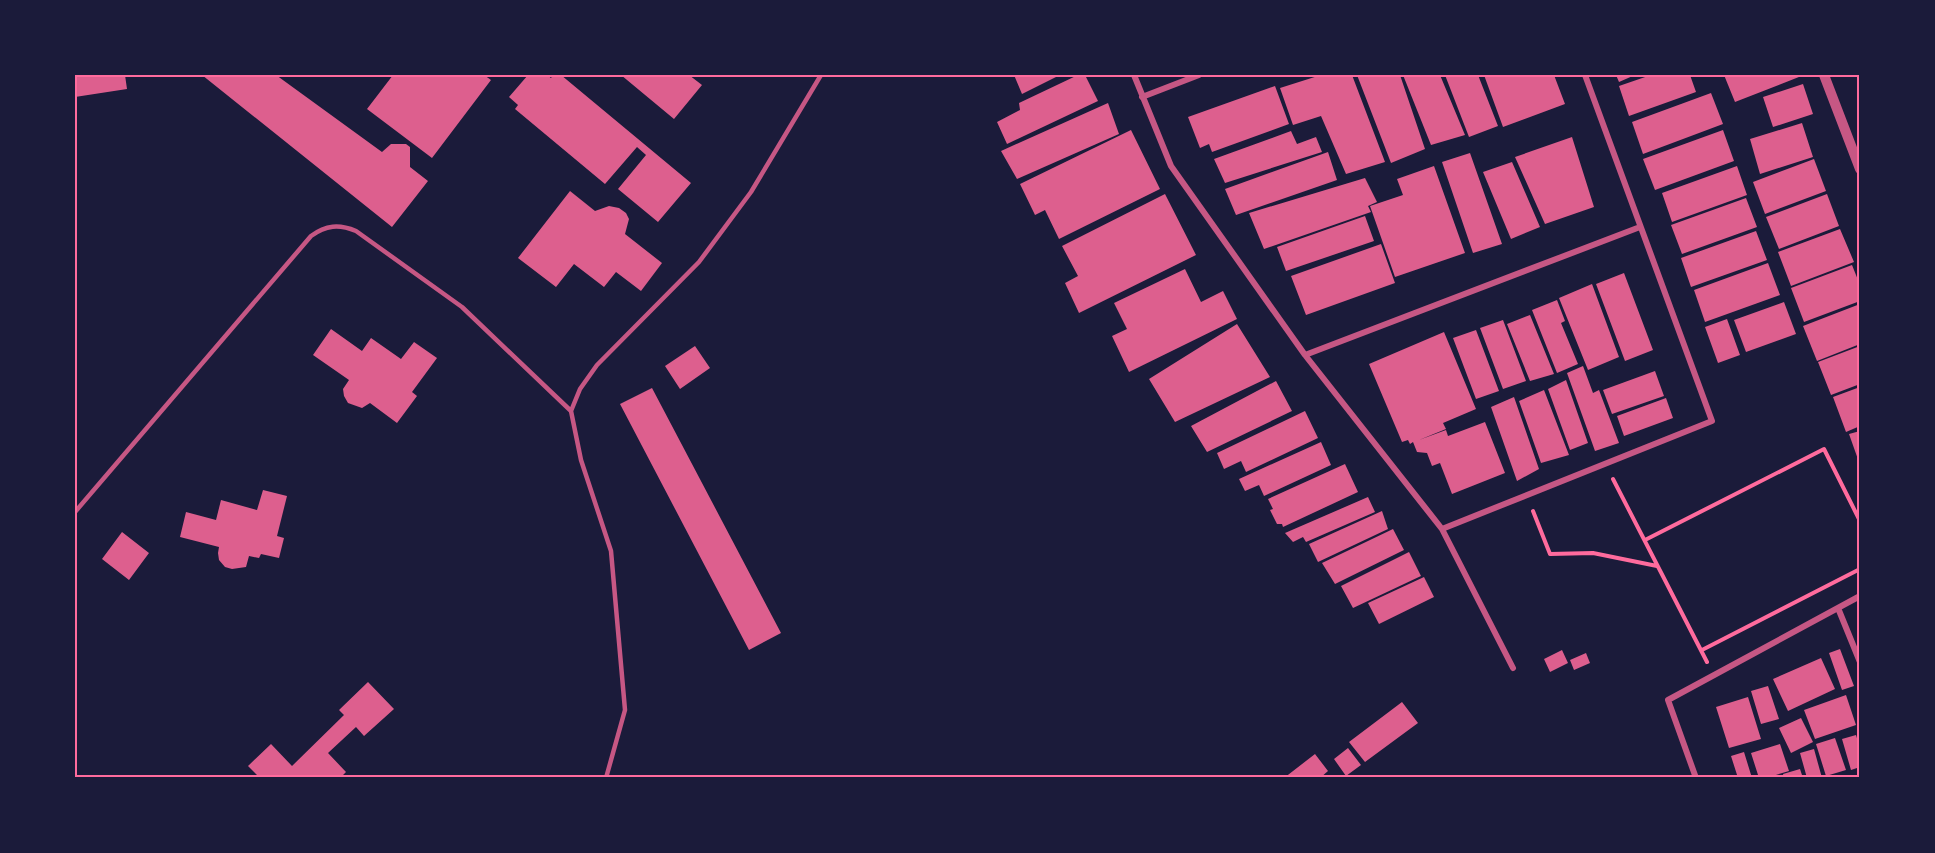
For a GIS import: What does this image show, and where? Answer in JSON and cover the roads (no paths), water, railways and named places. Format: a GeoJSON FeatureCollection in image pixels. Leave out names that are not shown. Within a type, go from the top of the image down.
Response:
{"type":"FeatureCollection","features":[{"type":"Feature","properties":{"kind":"street"},"geometry":{"type":"LineString","coordinates":[[1134,75],[1171,165],[1305,355],[1442,528],[1513,668]]}},
{"type":"Feature","properties":{"kind":"street"},"geometry":{"type":"LineString","coordinates":[[1142,97],[1199,75]]}},
{"type":"Feature","properties":{"kind":"street"},"geometry":{"type":"LineString","coordinates":[[1442,528],[1712,422],[1585,75]]}},
{"type":"Feature","properties":{"kind":"street"},"geometry":{"type":"LineString","coordinates":[[1824,75],[1860,170]]}},
{"type":"Feature","properties":{"kind":"street"},"geometry":{"type":"LineString","coordinates":[[1305,355],[1640,227]]}},
{"type":"Feature","properties":{"kind":"street"},"geometry":{"type":"LineString","coordinates":[[1696,778],[1668,700],[1860,596]]}},
{"type":"Feature","properties":{"kind":"street"},"geometry":{"type":"LineString","coordinates":[[1838,608],[1860,662]]}},
{"type":"Feature","properties":{"kind":"lane"},"geometry":{"type":"LineString","coordinates":[[606,778],[625,710],[612,551],[581,459],[571,411],[580,389],[597,364],[699,262],[751,192],[821,75]]}},
{"type":"Feature","properties":{"kind":"lane"},"geometry":{"type":"LineString","coordinates":[[75,512],[311,236],[327,227],[346,227],[356,231],[462,307],[571,411]]}}]}
